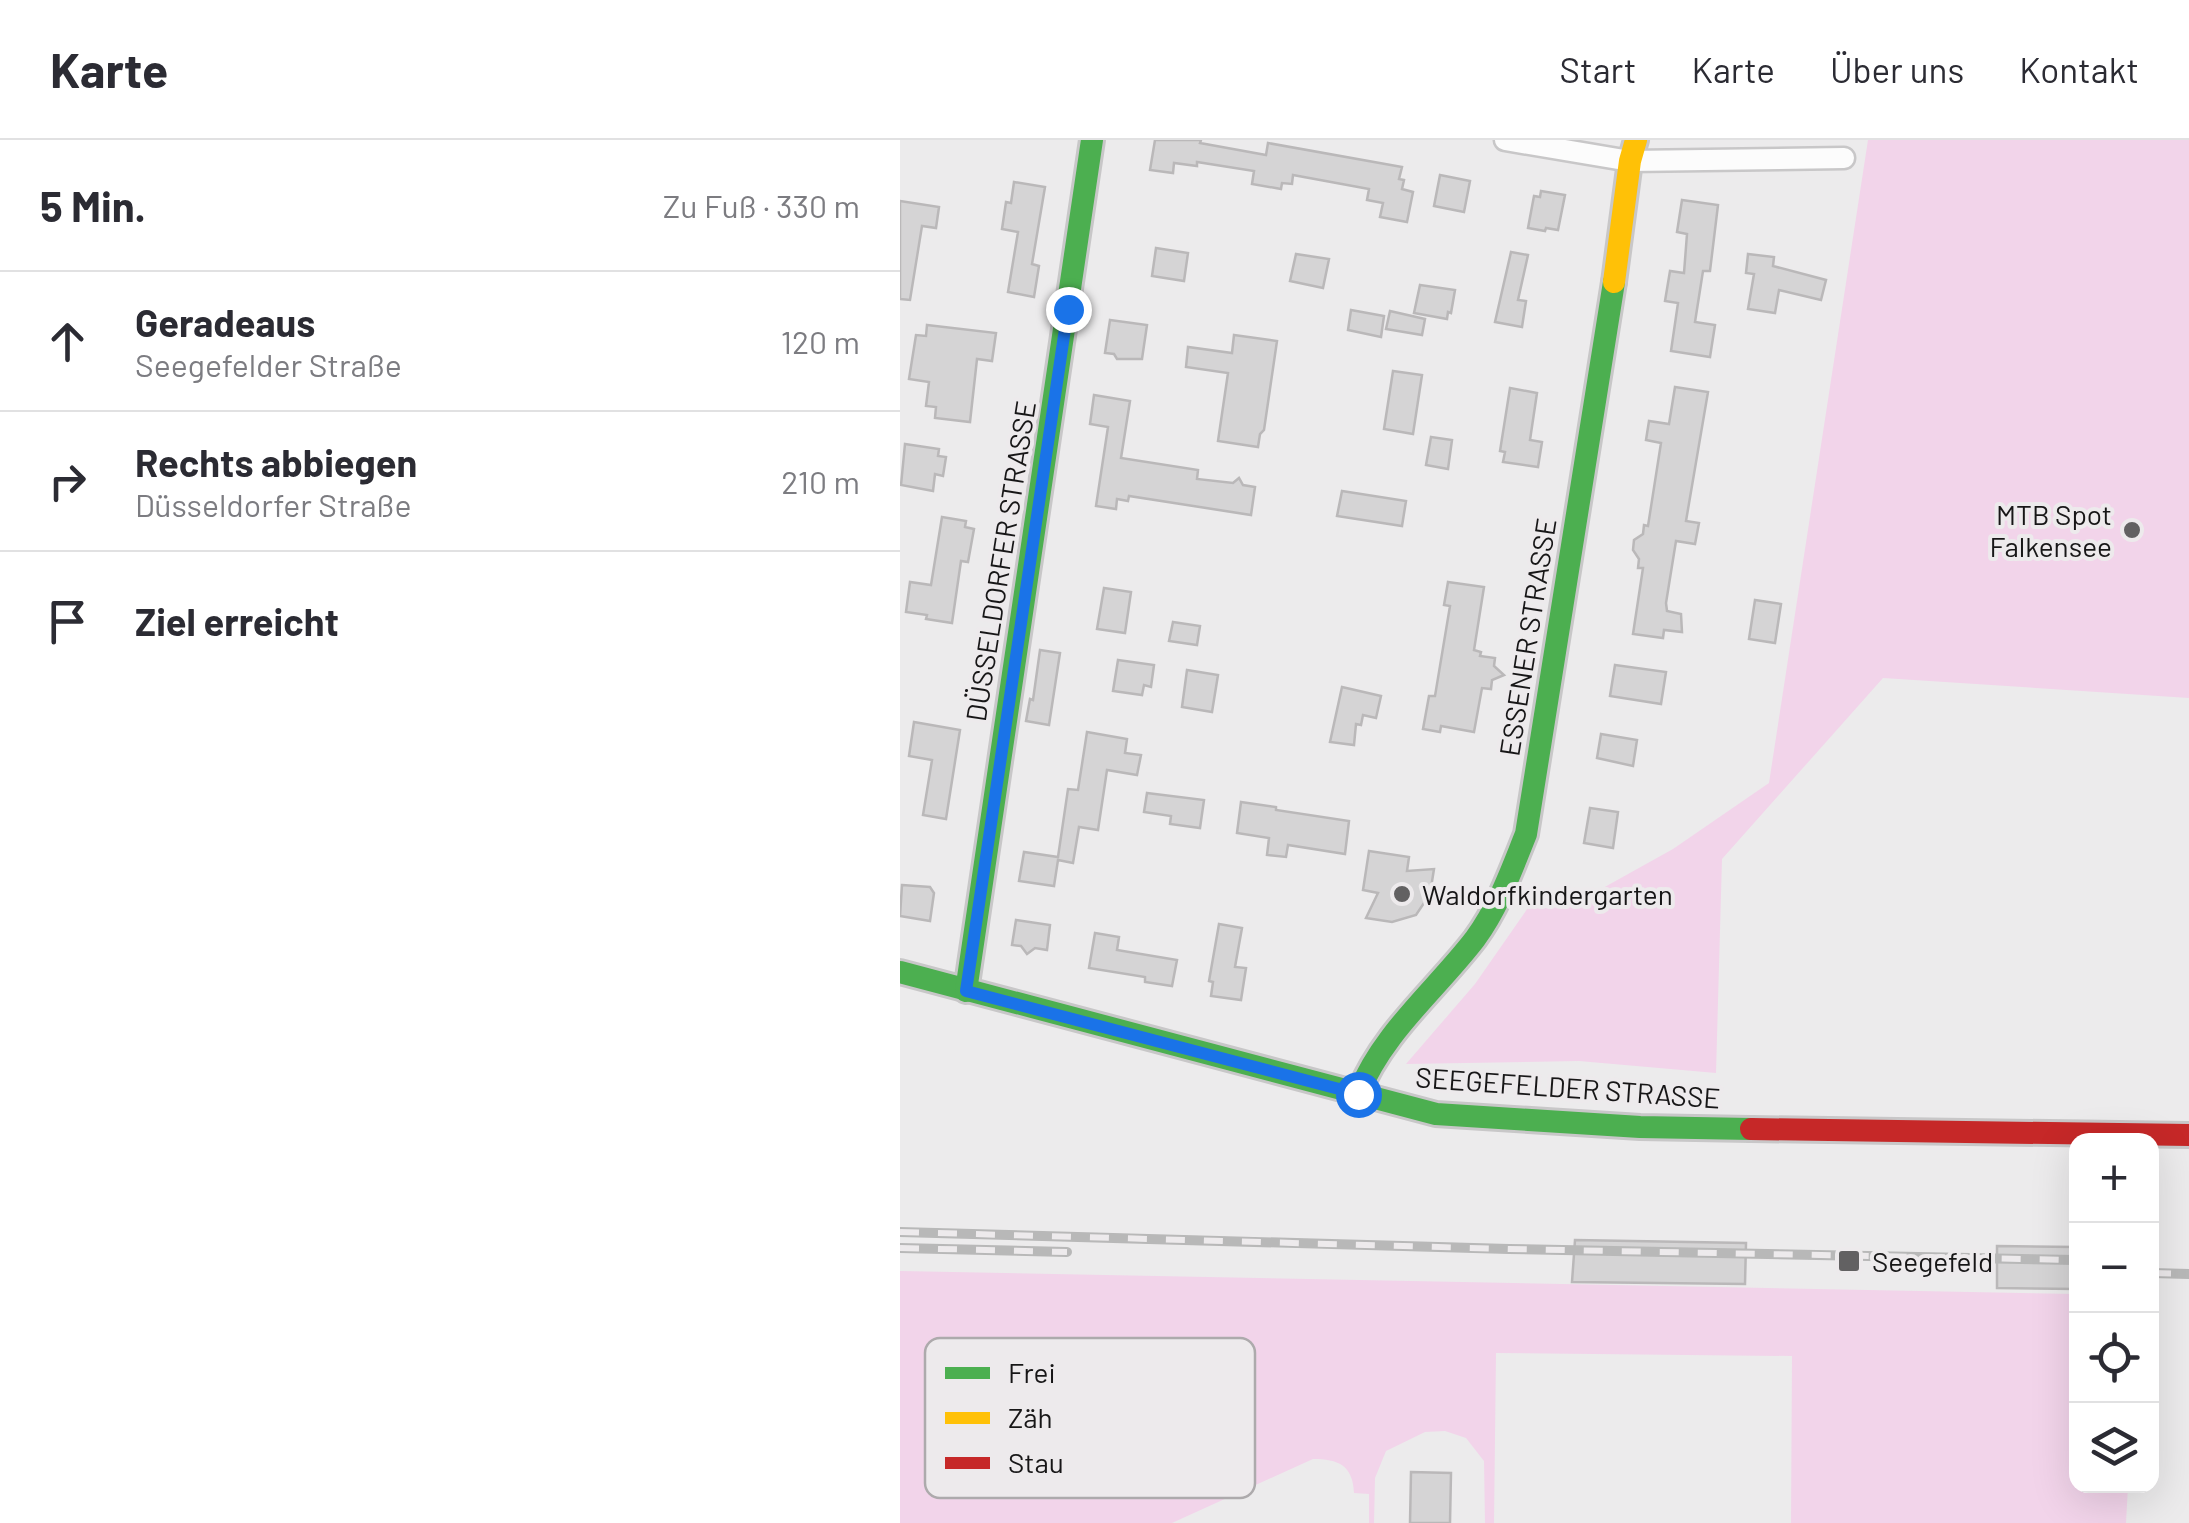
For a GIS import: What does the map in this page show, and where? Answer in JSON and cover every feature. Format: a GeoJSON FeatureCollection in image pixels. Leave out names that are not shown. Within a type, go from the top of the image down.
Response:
{"type":"FeatureCollection","features":[{"type":"Feature","properties":{"kind":"street","name":"DÜSSELDORFER STRASSE"},"geometry":{"type":"LineString","coordinates":[[966,991],[1092,140]]}},
{"type":"Feature","properties":{"kind":"street"},"geometry":{"type":"LineString","coordinates":[[1505,140],[1633,150],[1844,158]]}},
{"type":"Feature","properties":{"kind":"street","name":"ESSENER STRASSE"},"geometry":{"type":"LineString","coordinates":[[1358,1094],[1366,1070],[1394,1030],[1476,936],[1502,894],[1526,834],[1633,150]]}},
{"type":"Feature","properties":{"kind":"street","name":"SEEGEFELDER STRASSE"},"geometry":{"type":"LineString","coordinates":[[900,972],[1436,1114],[1628,1126],[2189,1135]]}},
{"type":"Feature","properties":{"kind":"shaded area"},"geometry":{"type":"Polygon","coordinates":[[[1868,140],[2189,140],[2189,698],[1883,678],[1722,859],[1716,1073],[1579,1061],[1406,1064],[1475,984],[1532,902],[1576,903],[1673,849],[1769,783],[1868,140]]]}},
{"type":"Feature","properties":{"kind":"shaded area"},"geometry":{"type":"Polygon","coordinates":[[[900,1271],[2069,1294],[2069,1493],[2128,1493],[2126,1523],[1791,1523],[1792,1356],[1496,1353],[1494,1523],[1485,1523],[1484,1461],[1466,1438],[1445,1431],[1425,1432],[1386,1451],[1375,1478],[1374,1523],[1369,1523],[1369,1494],[1354,1493],[1351,1476],[1337,1462],[1313,1459],[1255,1485],[1255,1338],[925,1338],[925,1498],[1227,1498],[1172,1523],[900,1523],[900,1271]]]}},
{"type":"Feature","properties":{"kind":"building"},"geometry":{"type":"Polygon","coordinates":[[[1155,140],[1201,140],[1200,143],[1266,155],[1268,143],[1402,167],[1402,189],[1413,192],[1407,222],[1380,217],[1383,203],[1367,200],[1369,189],[1293,175],[1292,184],[1282,183],[1281,189],[1252,184],[1254,171],[1197,162],[1197,166],[1174,163],[1173,173],[1150,170],[1155,140]]]}},
{"type":"Feature","properties":{"kind":"building"},"geometry":{"type":"Polygon","coordinates":[[[1440,175],[1470,181],[1464,212],[1434,206],[1440,175]]]}},
{"type":"Feature","properties":{"kind":"building"},"geometry":{"type":"Polygon","coordinates":[[[1014,182],[1045,187],[1032,264],[1039,266],[1034,297],[1008,292],[1018,232],[1002,229],[1014,182]]]}},
{"type":"Feature","properties":{"kind":"building"},"geometry":{"type":"Polygon","coordinates":[[[1541,191],[1565,195],[1558,230],[1528,228],[1534,196],[1540,197],[1541,191]]]}},
{"type":"Feature","properties":{"kind":"building"},"geometry":{"type":"Polygon","coordinates":[[[1682,200],[1718,205],[1710,271],[1703,271],[1695,322],[1715,325],[1710,357],[1671,351],[1678,303],[1665,301],[1670,271],[1684,273],[1687,234],[1677,232],[1682,200]]]}},
{"type":"Feature","properties":{"kind":"building"},"geometry":{"type":"Polygon","coordinates":[[[900,201],[939,207],[936,228],[922,226],[910,300],[900,299],[900,201]]]}},
{"type":"Feature","properties":{"kind":"building"},"geometry":{"type":"Polygon","coordinates":[[[1156,248],[1188,253],[1184,281],[1152,276],[1156,248]]]}},
{"type":"Feature","properties":{"kind":"building"},"geometry":{"type":"Polygon","coordinates":[[[1511,252],[1528,255],[1518,300],[1526,301],[1522,327],[1495,322],[1511,252]]]}},
{"type":"Feature","properties":{"kind":"building"},"geometry":{"type":"Polygon","coordinates":[[[1296,254],[1329,259],[1323,288],[1290,281],[1296,254]]]}},
{"type":"Feature","properties":{"kind":"building"},"geometry":{"type":"Polygon","coordinates":[[[1748,254],[1774,257],[1773,266],[1826,280],[1821,300],[1779,290],[1775,313],[1748,309],[1754,274],[1746,273],[1748,254]]]}},
{"type":"Feature","properties":{"kind":"building"},"geometry":{"type":"Polygon","coordinates":[[[1420,285],[1455,290],[1447,319],[1414,313],[1420,285]]]}},
{"type":"Feature","properties":{"kind":"building"},"geometry":{"type":"Polygon","coordinates":[[[1351,310],[1384,316],[1381,337],[1348,330],[1351,310]]]}},
{"type":"Feature","properties":{"kind":"building"},"geometry":{"type":"Polygon","coordinates":[[[1390,311],[1425,319],[1422,335],[1386,329],[1390,311]]]}},
{"type":"Feature","properties":{"kind":"building"},"geometry":{"type":"Polygon","coordinates":[[[1110,320],[1147,325],[1142,359],[1117,359],[1114,354],[1105,353],[1110,320]]]}},
{"type":"Feature","properties":{"kind":"building"},"geometry":{"type":"Polygon","coordinates":[[[927,325],[996,333],[992,361],[977,359],[970,422],[935,418],[936,407],[926,406],[929,382],[909,379],[916,335],[926,336],[927,325]]]}},
{"type":"Feature","properties":{"kind":"building"},"geometry":{"type":"Polygon","coordinates":[[[1234,335],[1277,341],[1258,447],[1218,441],[1228,373],[1186,367],[1188,347],[1232,353],[1234,335]]]}},
{"type":"Feature","properties":{"kind":"building"},"geometry":{"type":"Polygon","coordinates":[[[1393,371],[1422,375],[1413,434],[1384,429],[1393,371]]]}},
{"type":"Feature","properties":{"kind":"building"},"geometry":{"type":"Polygon","coordinates":[[[1675,387],[1708,392],[1686,521],[1699,523],[1695,544],[1676,541],[1666,603],[1667,611],[1681,614],[1682,632],[1664,630],[1663,638],[1633,634],[1643,568],[1638,568],[1639,559],[1633,550],[1634,540],[1643,534],[1644,525],[1648,526],[1661,443],[1646,440],[1649,421],[1669,424],[1675,387]]]}},
{"type":"Feature","properties":{"kind":"building"},"geometry":{"type":"Polygon","coordinates":[[[1510,388],[1537,393],[1530,440],[1542,442],[1538,467],[1503,462],[1505,452],[1500,451],[1510,388]]]}},
{"type":"Feature","properties":{"kind":"building"},"geometry":{"type":"Polygon","coordinates":[[[1094,395],[1130,401],[1121,458],[1198,470],[1197,479],[1233,483],[1239,478],[1243,485],[1255,487],[1251,515],[1129,496],[1128,501],[1117,499],[1116,509],[1096,506],[1108,427],[1090,424],[1094,395]]]}},
{"type":"Feature","properties":{"kind":"building"},"geometry":{"type":"Polygon","coordinates":[[[1431,437],[1452,440],[1448,469],[1426,465],[1431,437]]]}},
{"type":"Feature","properties":{"kind":"building"},"geometry":{"type":"Polygon","coordinates":[[[905,444],[939,449],[938,456],[946,457],[943,476],[935,474],[933,491],[901,485],[905,444]]]}},
{"type":"Feature","properties":{"kind":"building"},"geometry":{"type":"Polygon","coordinates":[[[1342,491],[1406,501],[1402,526],[1337,516],[1342,491]]]}},
{"type":"Feature","properties":{"kind":"building"},"geometry":{"type":"Polygon","coordinates":[[[942,517],[966,521],[965,527],[974,529],[968,562],[961,561],[952,623],[906,612],[910,582],[931,585],[942,517]]]}},
{"type":"Feature","properties":{"kind":"building"},"geometry":{"type":"Polygon","coordinates":[[[1448,582],[1484,587],[1474,650],[1481,652],[1480,656],[1495,658],[1494,666],[1504,675],[1492,680],[1491,689],[1482,688],[1474,732],[1441,726],[1440,732],[1423,729],[1429,696],[1435,696],[1450,606],[1444,605],[1448,582]]]}},
{"type":"Feature","properties":{"kind":"building"},"geometry":{"type":"Polygon","coordinates":[[[1104,588],[1131,592],[1125,633],[1097,629],[1104,588]]]}},
{"type":"Feature","properties":{"kind":"building"},"geometry":{"type":"Polygon","coordinates":[[[1755,600],[1781,604],[1775,643],[1749,639],[1755,600]]]}},
{"type":"Feature","properties":{"kind":"building"},"geometry":{"type":"Polygon","coordinates":[[[1173,622],[1200,626],[1197,645],[1169,641],[1173,622]]]}},
{"type":"Feature","properties":{"kind":"building"},"geometry":{"type":"Polygon","coordinates":[[[1040,650],[1060,653],[1049,725],[1026,721],[1040,650]]]}},
{"type":"Feature","properties":{"kind":"building"},"geometry":{"type":"Polygon","coordinates":[[[1118,660],[1154,665],[1151,687],[1144,685],[1142,695],[1113,691],[1118,660]]]}},
{"type":"Feature","properties":{"kind":"building"},"geometry":{"type":"Polygon","coordinates":[[[1615,665],[1666,672],[1661,704],[1610,696],[1615,665]]]}},
{"type":"Feature","properties":{"kind":"building"},"geometry":{"type":"Polygon","coordinates":[[[1187,670],[1218,675],[1212,712],[1182,707],[1187,670]]]}},
{"type":"Feature","properties":{"kind":"building"},"geometry":{"type":"Polygon","coordinates":[[[1342,687],[1381,696],[1376,718],[1363,715],[1361,725],[1356,724],[1354,745],[1330,742],[1342,687]]]}},
{"type":"Feature","properties":{"kind":"building"},"geometry":{"type":"Polygon","coordinates":[[[914,722],[960,730],[946,819],[923,815],[932,760],[909,756],[914,722]]]}},
{"type":"Feature","properties":{"kind":"building"},"geometry":{"type":"Polygon","coordinates":[[[1087,732],[1127,739],[1125,753],[1141,755],[1137,775],[1107,770],[1098,830],[1079,827],[1073,863],[1058,860],[1054,886],[1019,881],[1024,852],[1058,857],[1068,789],[1078,790],[1087,732]]]}},
{"type":"Feature","properties":{"kind":"building"},"geometry":{"type":"Polygon","coordinates":[[[1601,734],[1637,740],[1633,766],[1597,758],[1601,734]]]}},
{"type":"Feature","properties":{"kind":"building"},"geometry":{"type":"Polygon","coordinates":[[[1147,793],[1204,800],[1200,828],[1170,824],[1171,816],[1144,812],[1147,793]]]}},
{"type":"Feature","properties":{"kind":"building"},"geometry":{"type":"Polygon","coordinates":[[[1241,802],[1349,821],[1345,854],[1288,845],[1286,857],[1267,855],[1269,838],[1237,833],[1241,802]]]}},
{"type":"Feature","properties":{"kind":"building"},"geometry":{"type":"Polygon","coordinates":[[[1590,808],[1618,812],[1613,848],[1584,843],[1590,808]]]}},
{"type":"Feature","properties":{"kind":"building"},"geometry":{"type":"Polygon","coordinates":[[[1369,851],[1409,857],[1407,871],[1434,869],[1430,894],[1416,915],[1392,922],[1366,918],[1378,893],[1363,890],[1369,851]]]}},
{"type":"Feature","properties":{"kind":"building"},"geometry":{"type":"Polygon","coordinates":[[[902,885],[930,887],[934,893],[930,921],[900,916],[902,885]]]}},
{"type":"Feature","properties":{"kind":"building"},"geometry":{"type":"Polygon","coordinates":[[[1016,920],[1050,925],[1047,950],[1035,948],[1027,954],[1021,946],[1012,945],[1016,920]]]}},
{"type":"Feature","properties":{"kind":"building"},"geometry":{"type":"Polygon","coordinates":[[[1219,924],[1242,928],[1235,967],[1246,968],[1241,1000],[1211,996],[1213,982],[1209,981],[1219,924]]]}},
{"type":"Feature","properties":{"kind":"building"},"geometry":{"type":"Polygon","coordinates":[[[1095,933],[1119,937],[1117,950],[1177,960],[1172,986],[1145,982],[1145,977],[1089,968],[1095,933]]]}},
{"type":"Feature","properties":{"kind":"building"},"geometry":{"type":"Polygon","coordinates":[[[1575,1240],[1746,1243],[1745,1284],[1572,1282],[1575,1240]]]}},
{"type":"Feature","properties":{"kind":"building"},"geometry":{"type":"Polygon","coordinates":[[[1997,1246],[2069,1247],[2069,1289],[1997,1288],[1997,1246]]]}},
{"type":"Feature","properties":{"kind":"building"},"geometry":{"type":"Polygon","coordinates":[[[1411,1472],[1451,1473],[1450,1523],[1410,1523],[1411,1472]]]}},
{"type":"Feature","properties":{"kind":"railway"},"geometry":{"type":"LineString","coordinates":[[900,1232],[2069,1260]]}},
{"type":"Feature","properties":{"kind":"railway"},"geometry":{"type":"LineString","coordinates":[[900,1248],[1067,1252]]}},
{"type":"Feature","properties":{"kind":"railway"},"geometry":{"type":"LineString","coordinates":[[2159,1273],[2189,1274]]}},
{"type":"Feature","properties":{"kind":"traffic: fast"},"geometry":{"type":"LineString","coordinates":[[966,991],[1092,140]]}},
{"type":"Feature","properties":{"kind":"traffic: fast"},"geometry":{"type":"LineString","coordinates":[[1358,1094],[1395,1031],[1483,927],[1526,834],[1614,282]]}},
{"type":"Feature","properties":{"kind":"traffic: fast"},"geometry":{"type":"LineString","coordinates":[[900,972],[1436,1114],[1640,1127],[1751,1129]]}},
{"type":"Feature","properties":{"kind":"traffic: slow"},"geometry":{"type":"LineString","coordinates":[[1614,282],[1636,140]]}},
{"type":"Feature","properties":{"kind":"traffic: jam"},"geometry":{"type":"LineString","coordinates":[[1751,1129],[2189,1135]]}},
{"type":"Feature","properties":{"kind":"place","name":"MTB Spot Falkensee"},"geometry":{"type":"Point","coordinates":[2132,530]}},
{"type":"Feature","properties":{"kind":"place","name":"Waldorfkindergarten"},"geometry":{"type":"Point","coordinates":[1402,894]}},
{"type":"Feature","properties":{"kind":"place","name":"Seegefeld"},"geometry":{"type":"Point","coordinates":[1849,1261]}},
{"type":"Feature","properties":{"kind":"route"},"geometry":{"type":"LineString","coordinates":[[1068,309],[966,991],[1358,1094]]}}]}
